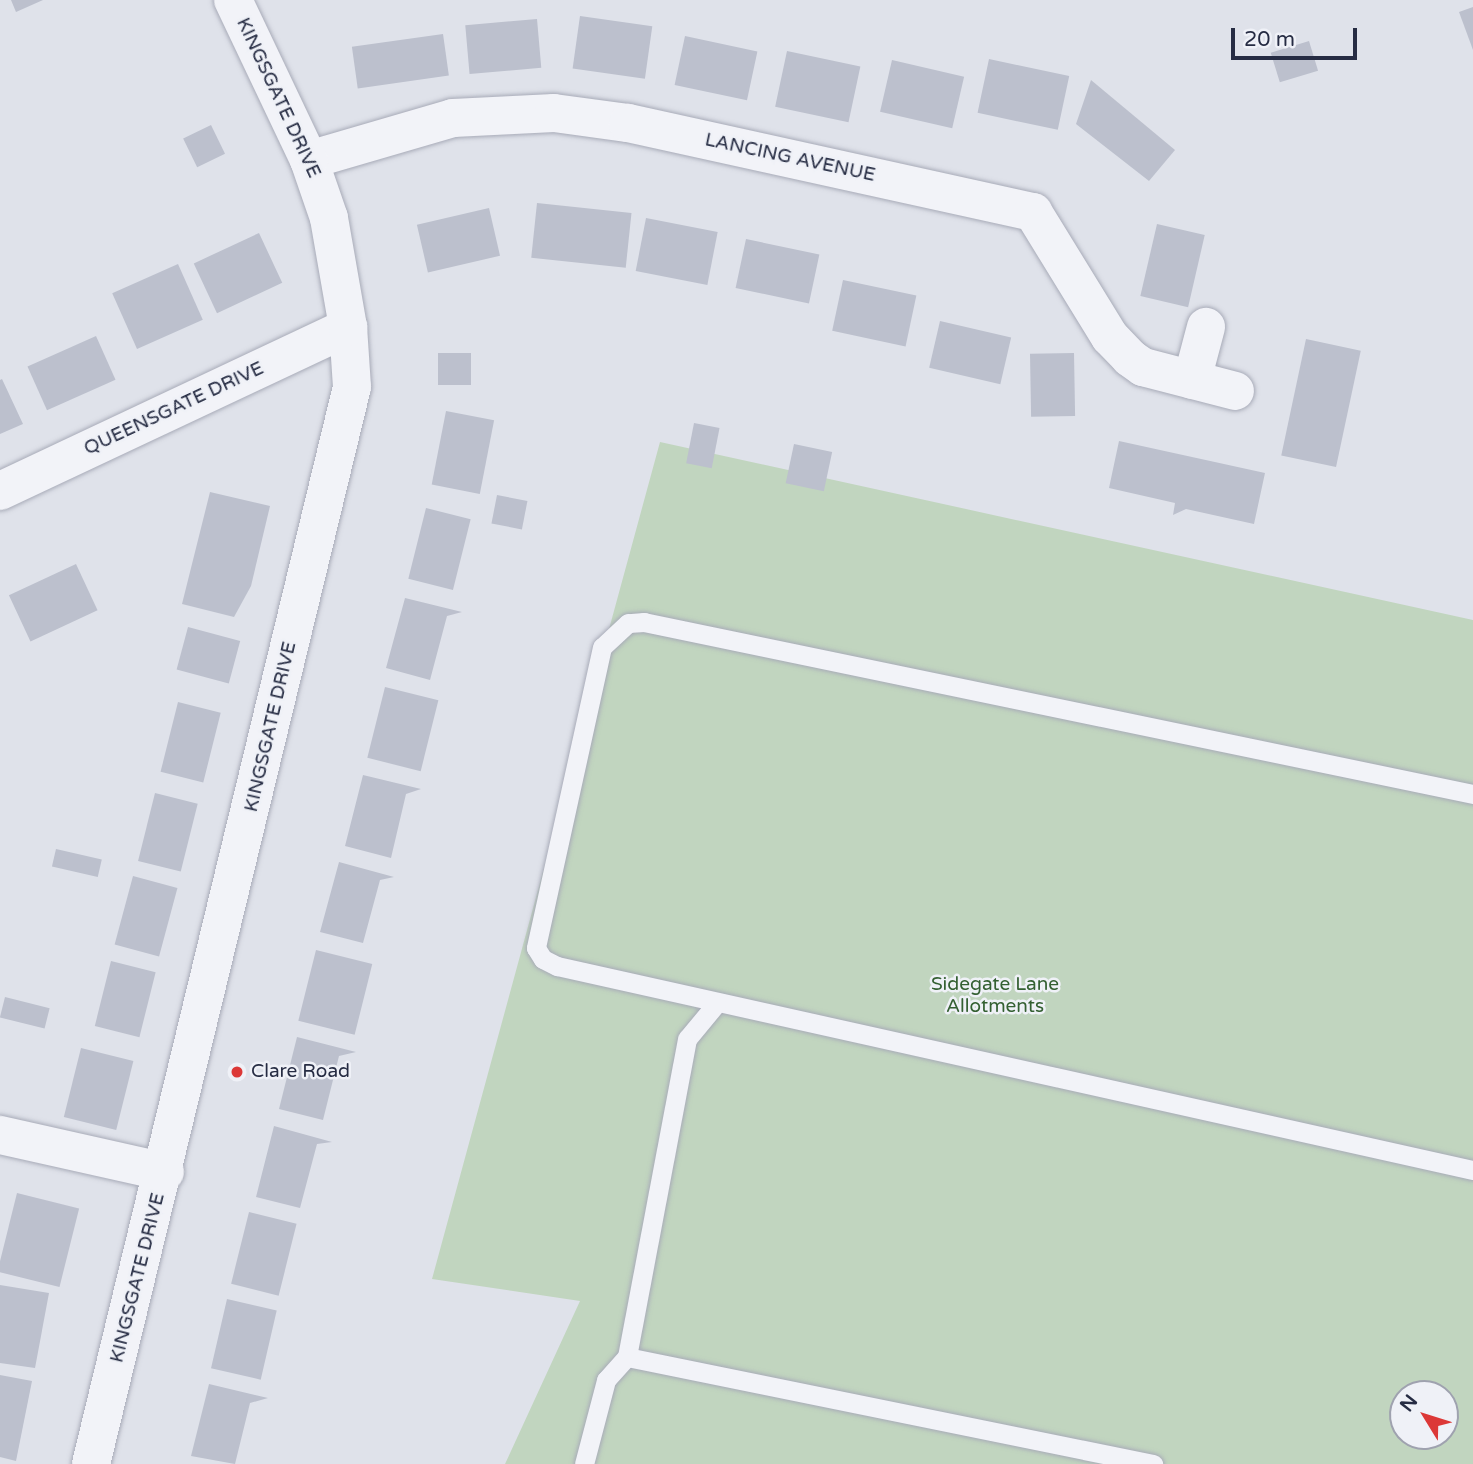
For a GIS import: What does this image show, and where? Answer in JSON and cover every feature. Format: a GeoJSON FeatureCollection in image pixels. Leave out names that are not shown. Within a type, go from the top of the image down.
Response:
{"type":"FeatureCollection","features":[{"type":"Feature","properties":{"kind":"street","name":"KINGSGATE DRIVE"},"geometry":{"type":"LineString","coordinates":[[91,1464],[165,1172],[352,387],[348,327],[329,218],[309,160],[233,0]]}},
{"type":"Feature","properties":{"kind":"street","name":"LANCING AVENUE"},"geometry":{"type":"LineString","coordinates":[[309,160],[453,118],[554,113],[628,123],[1033,212],[1117,347],[1143,367],[1235,390]]}},
{"type":"Feature","properties":{"kind":"street","name":"QUEENSGATE DRIVE"},"geometry":{"type":"LineString","coordinates":[[0,491],[348,327]]}},
{"type":"Feature","properties":{"kind":"street"},"geometry":{"type":"LineString","coordinates":[[1192,380],[1206,327]]}},
{"type":"Feature","properties":{"kind":"street"},"geometry":{"type":"LineString","coordinates":[[0,1135],[165,1172]]}},
{"type":"Feature","properties":{"kind":"lane"},"geometry":{"type":"LineString","coordinates":[[1473,794],[644,622],[628,623],[602,647],[536,948],[543,959],[557,967],[1473,1170]]}},
{"type":"Feature","properties":{"kind":"lane"},"geometry":{"type":"LineString","coordinates":[[584,1464],[606,1380],[626,1357],[687,1039],[716,1004]]}},
{"type":"Feature","properties":{"kind":"lane"},"geometry":{"type":"LineString","coordinates":[[626,1357],[1153,1464]]}},
{"type":"Feature","properties":{"kind":"green space","name":"Sidegate Lane Allotments"},"geometry":{"type":"Polygon","coordinates":[[[660,442],[1473,620],[1473,1464],[505,1464],[580,1301],[432,1279],[660,442]]]}},
{"type":"Feature","properties":{"kind":"building"},"geometry":{"type":"Polygon","coordinates":[[[11,0],[43,0],[16,12],[11,0]]]}},
{"type":"Feature","properties":{"kind":"building"},"geometry":{"type":"Polygon","coordinates":[[[1473,7],[1473,50],[1459,12],[1473,7]]]}},
{"type":"Feature","properties":{"kind":"building"},"geometry":{"type":"Polygon","coordinates":[[[580,16],[652,26],[645,79],[573,68],[580,16]]]}},
{"type":"Feature","properties":{"kind":"building"},"geometry":{"type":"Polygon","coordinates":[[[537,19],[541,68],[470,74],[465,25],[537,19]]]}},
{"type":"Feature","properties":{"kind":"building"},"geometry":{"type":"Polygon","coordinates":[[[443,34],[449,76],[358,88],[352,47],[443,34]]]}},
{"type":"Feature","properties":{"kind":"building"},"geometry":{"type":"Polygon","coordinates":[[[685,36],[757,51],[747,100],[675,85],[685,36]]]}},
{"type":"Feature","properties":{"kind":"building"},"geometry":{"type":"Polygon","coordinates":[[[1309,41],[1318,71],[1280,82],[1271,53],[1309,41]]]}},
{"type":"Feature","properties":{"kind":"building"},"geometry":{"type":"Polygon","coordinates":[[[787,51],[860,67],[849,122],[775,107],[787,51]]]}},
{"type":"Feature","properties":{"kind":"building"},"geometry":{"type":"Polygon","coordinates":[[[989,59],[1069,76],[1058,130],[978,113],[989,59]]]}},
{"type":"Feature","properties":{"kind":"building"},"geometry":{"type":"Polygon","coordinates":[[[892,60],[964,77],[952,128],[880,112],[892,60]]]}},
{"type":"Feature","properties":{"kind":"building"},"geometry":{"type":"Polygon","coordinates":[[[1091,80],[1175,150],[1149,181],[1076,124],[1091,80]]]}},
{"type":"Feature","properties":{"kind":"building"},"geometry":{"type":"Polygon","coordinates":[[[211,125],[225,154],[197,167],[183,139],[211,125]]]}},
{"type":"Feature","properties":{"kind":"building"},"geometry":{"type":"Polygon","coordinates":[[[537,203],[631,213],[626,268],[531,258],[537,203]]]}},
{"type":"Feature","properties":{"kind":"building"},"geometry":{"type":"Polygon","coordinates":[[[489,208],[500,256],[428,272],[417,225],[489,208]]]}},
{"type":"Feature","properties":{"kind":"building"},"geometry":{"type":"Polygon","coordinates":[[[646,218],[718,232],[707,285],[636,271],[646,218]]]}},
{"type":"Feature","properties":{"kind":"building"},"geometry":{"type":"Polygon","coordinates":[[[1157,224],[1205,235],[1188,307],[1140,296],[1157,224]]]}},
{"type":"Feature","properties":{"kind":"building"},"geometry":{"type":"Polygon","coordinates":[[[259,233],[282,283],[217,313],[194,263],[259,233]]]}},
{"type":"Feature","properties":{"kind":"building"},"geometry":{"type":"Polygon","coordinates":[[[746,239],[819,255],[809,304],[736,288],[746,239]]]}},
{"type":"Feature","properties":{"kind":"building"},"geometry":{"type":"Polygon","coordinates":[[[178,264],[203,320],[137,349],[112,293],[178,264]]]}},
{"type":"Feature","properties":{"kind":"building"},"geometry":{"type":"Polygon","coordinates":[[[843,280],[916,296],[906,346],[832,331],[843,280]]]}},
{"type":"Feature","properties":{"kind":"building"},"geometry":{"type":"Polygon","coordinates":[[[940,321],[1011,337],[1000,384],[929,368],[940,321]]]}},
{"type":"Feature","properties":{"kind":"building"},"geometry":{"type":"Polygon","coordinates":[[[96,336],[116,380],[47,410],[27,367],[96,336]]]}},
{"type":"Feature","properties":{"kind":"building"},"geometry":{"type":"Polygon","coordinates":[[[1306,339],[1361,351],[1336,467],[1281,455],[1306,339]]]}},
{"type":"Feature","properties":{"kind":"building"},"geometry":{"type":"Polygon","coordinates":[[[438,353],[471,353],[471,385],[438,385],[438,353]]]}},
{"type":"Feature","properties":{"kind":"building"},"geometry":{"type":"Polygon","coordinates":[[[1074,353],[1075,416],[1031,417],[1030,354],[1074,353]]]}},
{"type":"Feature","properties":{"kind":"building"},"geometry":{"type":"Polygon","coordinates":[[[2,379],[23,424],[0,434],[0,380],[2,379]]]}},
{"type":"Feature","properties":{"kind":"building"},"geometry":{"type":"Polygon","coordinates":[[[446,411],[494,420],[480,494],[432,485],[446,411]]]}},
{"type":"Feature","properties":{"kind":"building"},"geometry":{"type":"Polygon","coordinates":[[[694,423],[720,428],[712,468],[686,463],[694,423]]]}},
{"type":"Feature","properties":{"kind":"building"},"geometry":{"type":"Polygon","coordinates":[[[1119,441],[1265,473],[1254,524],[1186,509],[1173,515],[1175,503],[1109,488],[1119,441]]]}},
{"type":"Feature","properties":{"kind":"building"},"geometry":{"type":"Polygon","coordinates":[[[794,444],[832,452],[824,491],[786,483],[794,444]]]}},
{"type":"Feature","properties":{"kind":"building"},"geometry":{"type":"Polygon","coordinates":[[[210,492],[270,506],[251,586],[234,617],[182,604],[210,492]]]}},
{"type":"Feature","properties":{"kind":"building"},"geometry":{"type":"Polygon","coordinates":[[[497,495],[527,501],[522,529],[491,523],[497,495]]]}},
{"type":"Feature","properties":{"kind":"building"},"geometry":{"type":"Polygon","coordinates":[[[426,508],[471,519],[453,590],[408,579],[426,508]]]}},
{"type":"Feature","properties":{"kind":"building"},"geometry":{"type":"Polygon","coordinates":[[[76,564],[98,610],[30,641],[9,595],[76,564]]]}},
{"type":"Feature","properties":{"kind":"building"},"geometry":{"type":"Polygon","coordinates":[[[405,598],[462,612],[447,616],[430,680],[386,668],[405,598]]]}},
{"type":"Feature","properties":{"kind":"building"},"geometry":{"type":"Polygon","coordinates":[[[188,627],[240,641],[229,683],[177,670],[188,627]]]}},
{"type":"Feature","properties":{"kind":"building"},"geometry":{"type":"Polygon","coordinates":[[[385,687],[438,700],[421,771],[367,758],[385,687]]]}},
{"type":"Feature","properties":{"kind":"building"},"geometry":{"type":"Polygon","coordinates":[[[178,702],[221,713],[203,783],[161,772],[178,702]]]}},
{"type":"Feature","properties":{"kind":"building"},"geometry":{"type":"Polygon","coordinates":[[[363,775],[421,789],[406,794],[391,858],[345,846],[363,775]]]}},
{"type":"Feature","properties":{"kind":"building"},"geometry":{"type":"Polygon","coordinates":[[[155,793],[198,804],[181,872],[138,861],[155,793]]]}},
{"type":"Feature","properties":{"kind":"building"},"geometry":{"type":"Polygon","coordinates":[[[56,849],[102,860],[98,877],[52,867],[56,849]]]}},
{"type":"Feature","properties":{"kind":"building"},"geometry":{"type":"Polygon","coordinates":[[[339,862],[394,877],[380,880],[363,943],[320,932],[339,862]]]}},
{"type":"Feature","properties":{"kind":"building"},"geometry":{"type":"Polygon","coordinates":[[[133,876],[177,888],[159,956],[115,945],[133,876]]]}},
{"type":"Feature","properties":{"kind":"building"},"geometry":{"type":"Polygon","coordinates":[[[316,950],[372,964],[355,1035],[298,1021],[316,950]]]}},
{"type":"Feature","properties":{"kind":"building"},"geometry":{"type":"Polygon","coordinates":[[[111,961],[156,972],[139,1037],[95,1026],[111,961]]]}},
{"type":"Feature","properties":{"kind":"building"},"geometry":{"type":"Polygon","coordinates":[[[5,997],[50,1008],[45,1029],[0,1017],[5,997]]]}},
{"type":"Feature","properties":{"kind":"building"},"geometry":{"type":"Polygon","coordinates":[[[297,1037],[356,1052],[339,1056],[323,1120],[279,1109],[297,1037]]]}},
{"type":"Feature","properties":{"kind":"building"},"geometry":{"type":"Polygon","coordinates":[[[81,1048],[133,1061],[116,1130],[64,1117],[81,1048]]]}},
{"type":"Feature","properties":{"kind":"building"},"geometry":{"type":"Polygon","coordinates":[[[274,1126],[332,1142],[317,1144],[300,1208],[256,1197],[274,1126]]]}},
{"type":"Feature","properties":{"kind":"building"},"geometry":{"type":"Polygon","coordinates":[[[17,1193],[79,1208],[60,1287],[0,1272],[0,1261],[17,1193]]]}},
{"type":"Feature","properties":{"kind":"building"},"geometry":{"type":"Polygon","coordinates":[[[249,1212],[297,1224],[279,1296],[231,1284],[249,1212]]]}},
{"type":"Feature","properties":{"kind":"building"},"geometry":{"type":"Polygon","coordinates":[[[0,1285],[49,1293],[35,1368],[0,1363],[0,1285]]]}},
{"type":"Feature","properties":{"kind":"building"},"geometry":{"type":"Polygon","coordinates":[[[227,1299],[277,1310],[261,1380],[211,1368],[227,1299]]]}},
{"type":"Feature","properties":{"kind":"building"},"geometry":{"type":"Polygon","coordinates":[[[0,1375],[32,1381],[16,1461],[0,1457],[0,1375]]]}},
{"type":"Feature","properties":{"kind":"building"},"geometry":{"type":"Polygon","coordinates":[[[209,1384],[268,1398],[250,1403],[235,1464],[191,1456],[209,1384]]]}},
{"type":"Feature","properties":{"kind":"place","name":"Clare Road"},"geometry":{"type":"Point","coordinates":[237,1072]}}]}
